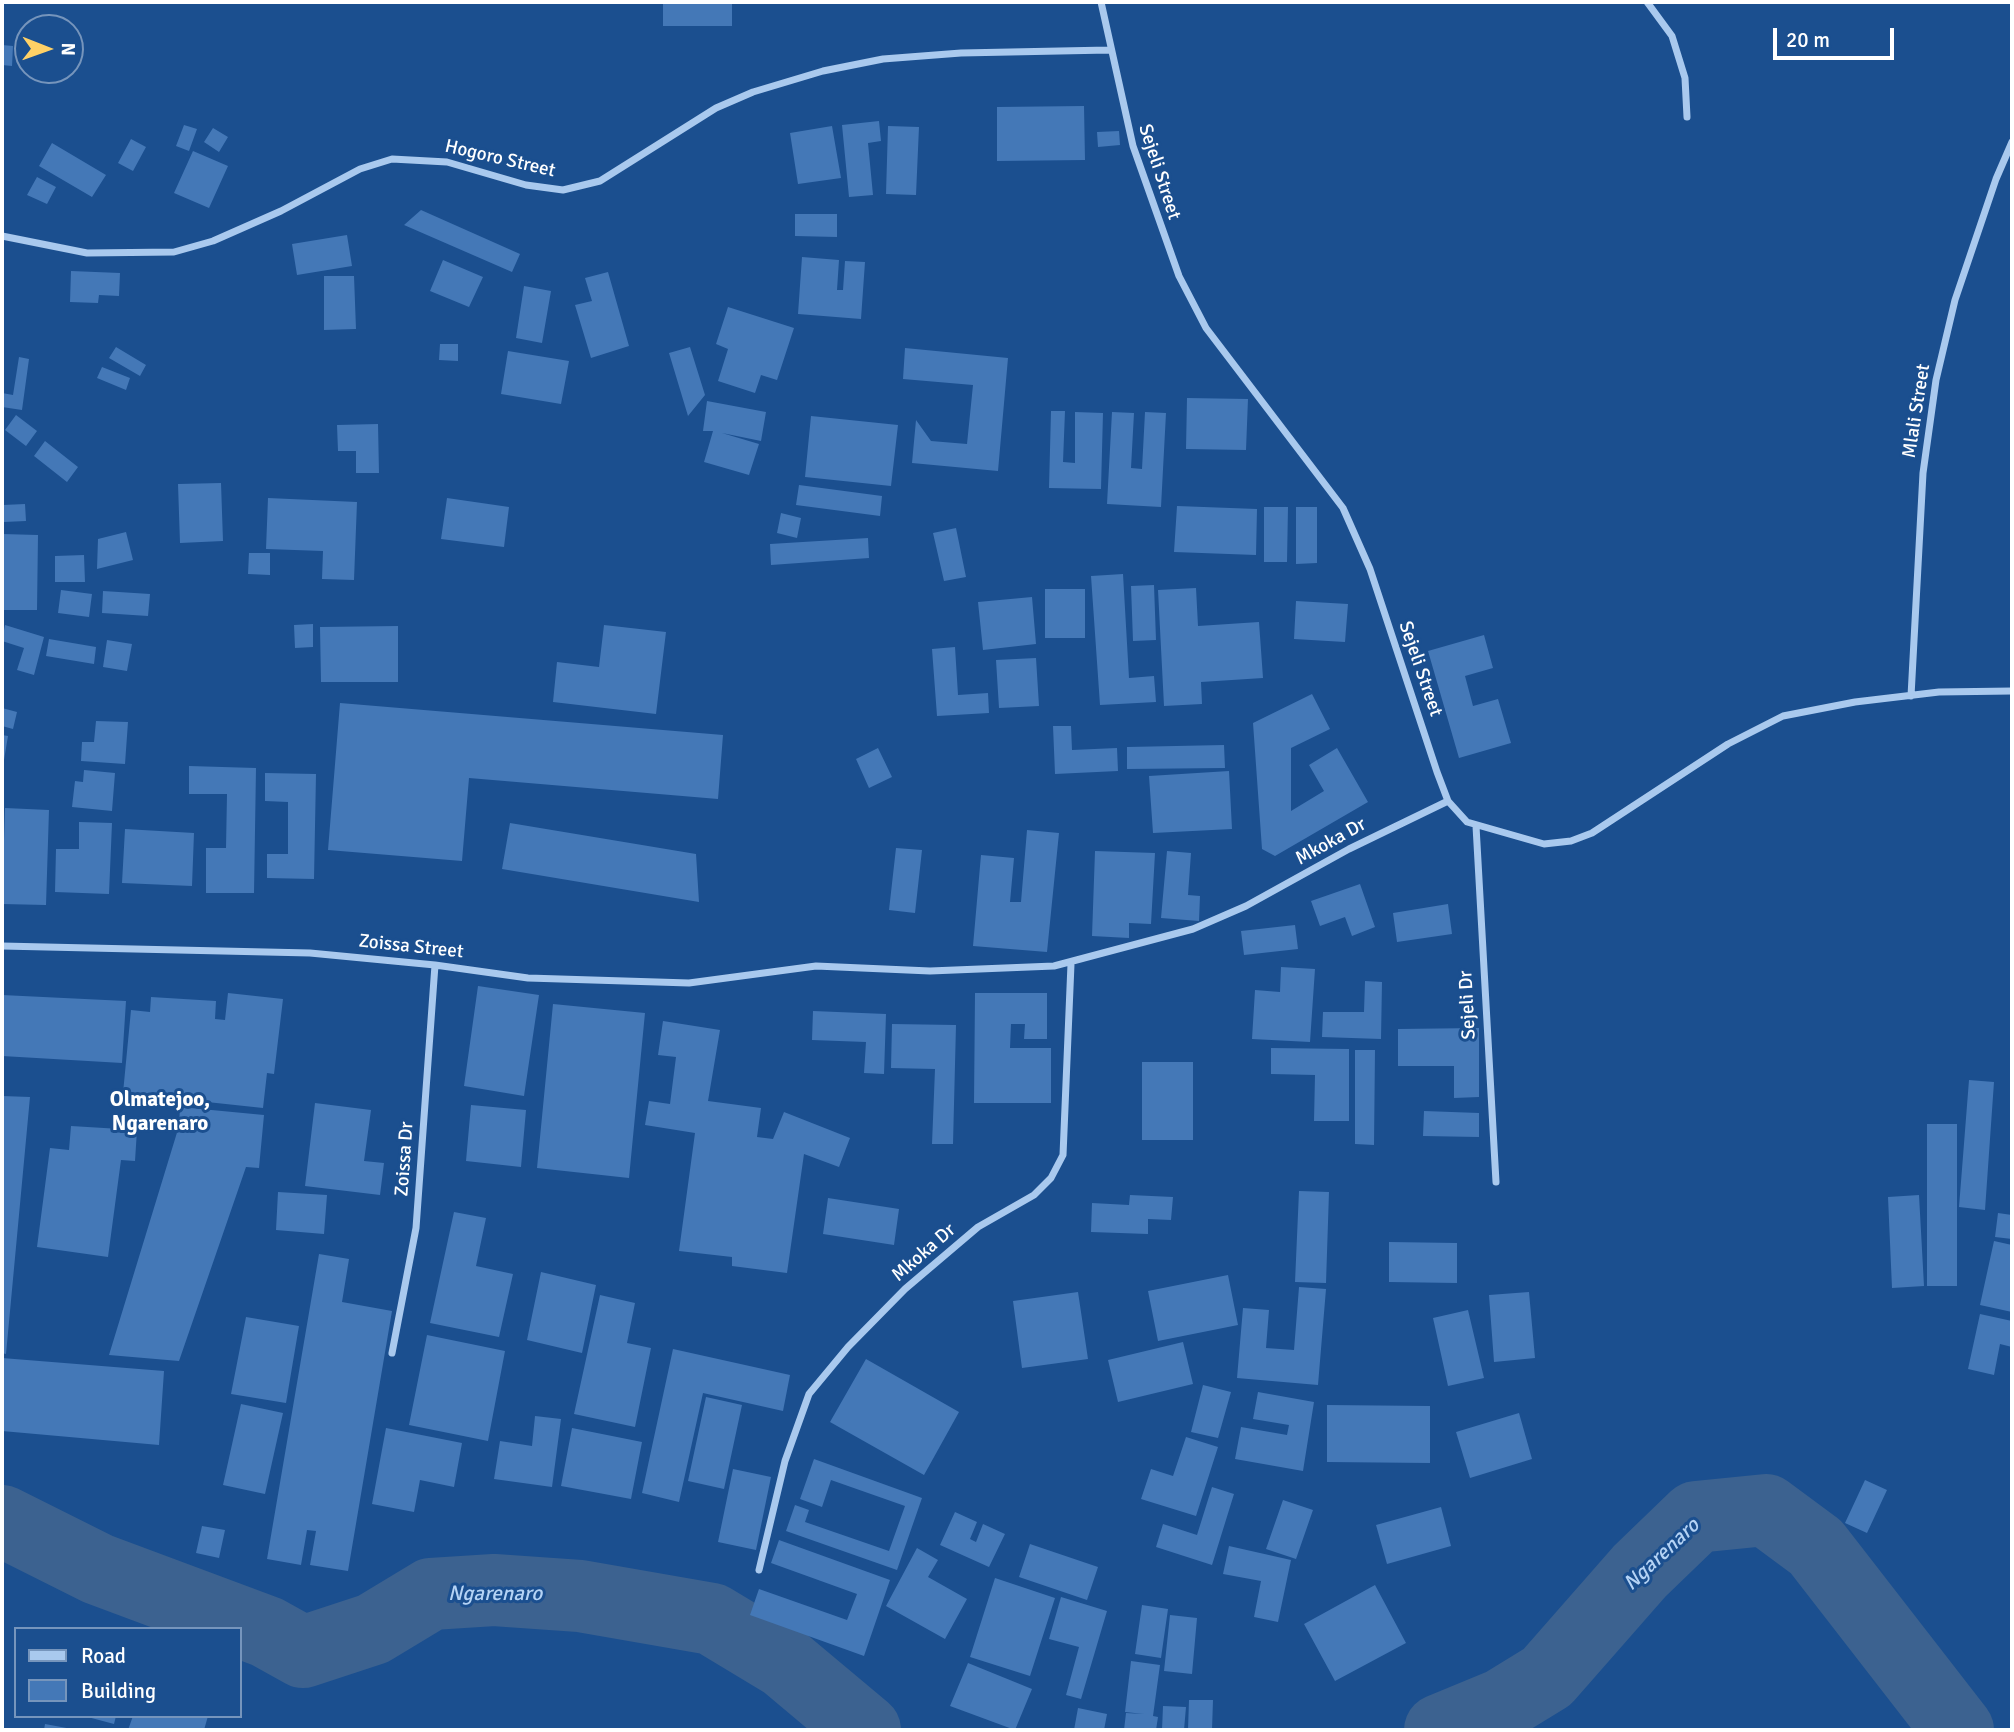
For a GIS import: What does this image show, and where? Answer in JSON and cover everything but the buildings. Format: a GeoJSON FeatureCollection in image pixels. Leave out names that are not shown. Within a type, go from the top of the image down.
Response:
{"type":"FeatureCollection","features":[{"type":"Feature","properties":{"kind":"street","name":"Sejeli Street"},"geometry":{"type":"LineString","coordinates":[[1101,2],[1109,50],[1145,188],[1179,276],[1212,336],[1343,508],[1370,569],[1448,800],[1461,817],[1476,827],[1544,844],[1570,841],[1592,832],[1728,744],[1783,716],[1855,702],[2012,691]]}},
{"type":"Feature","properties":{"kind":"street"},"geometry":{"type":"LineString","coordinates":[[1647,2],[1672,36],[1685,78],[1687,117]]}},
{"type":"Feature","properties":{"kind":"street","name":"Hogoro Street"},"geometry":{"type":"LineString","coordinates":[[2,236],[87,253],[174,252],[213,241],[281,211],[360,169],[392,159],[447,162],[526,185],[564,190],[600,181],[716,108],[753,92],[822,71],[883,59],[961,53],[1109,50]]}},
{"type":"Feature","properties":{"kind":"street","name":"Mlali Street"},"geometry":{"type":"LineString","coordinates":[[1911,696],[1923,473],[1936,380],[1955,300],[1996,179],[2012,142]]}},
{"type":"Feature","properties":{"kind":"street","name":"Mkoka Dr"},"geometry":{"type":"LineString","coordinates":[[816,966],[930,971],[1070,964],[1193,929],[1235,911],[1448,800]]}},
{"type":"Feature","properties":{"kind":"street","name":"Sejeli Dr"},"geometry":{"type":"LineString","coordinates":[[1476,827],[1496,1182]]}},
{"type":"Feature","properties":{"kind":"street","name":"Zoissa Street"},"geometry":{"type":"LineString","coordinates":[[2,946],[310,953],[435,965],[528,978],[689,983],[816,966]]}},
{"type":"Feature","properties":{"kind":"street","name":"Mkoka Dr"},"geometry":{"type":"LineString","coordinates":[[759,1570],[785,1461],[809,1394],[848,1347],[905,1289],[978,1227],[1034,1195],[1051,1178],[1063,1155],[1070,964]]}},
{"type":"Feature","properties":{"kind":"street","name":"Zoissa Dr"},"geometry":{"type":"LineString","coordinates":[[392,1353],[416,1228],[435,965]]}},
{"type":"Feature","properties":{"kind":"waterway","name":"Ngarenaro"},"geometry":{"type":"LineString","coordinates":[[1440,1730],[1503,1704],[1547,1677],[1640,1571],[1696,1517],[1766,1510],[1816,1547],[1958,1730]]}},
{"type":"Feature","properties":{"kind":"waterway","name":"Ngarenaro"},"geometry":{"type":"LineString","coordinates":[[2,1521],[98,1569],[267,1632],[303,1652],[373,1629],[431,1594],[494,1590],[580,1596],[712,1619],[785,1663],[865,1730]]}},
{"type":"Feature","properties":{"kind":"district","name":"Olmatejoo, Ngarenaro"},"geometry":{"type":"Point","coordinates":[160,1112]}}]}
